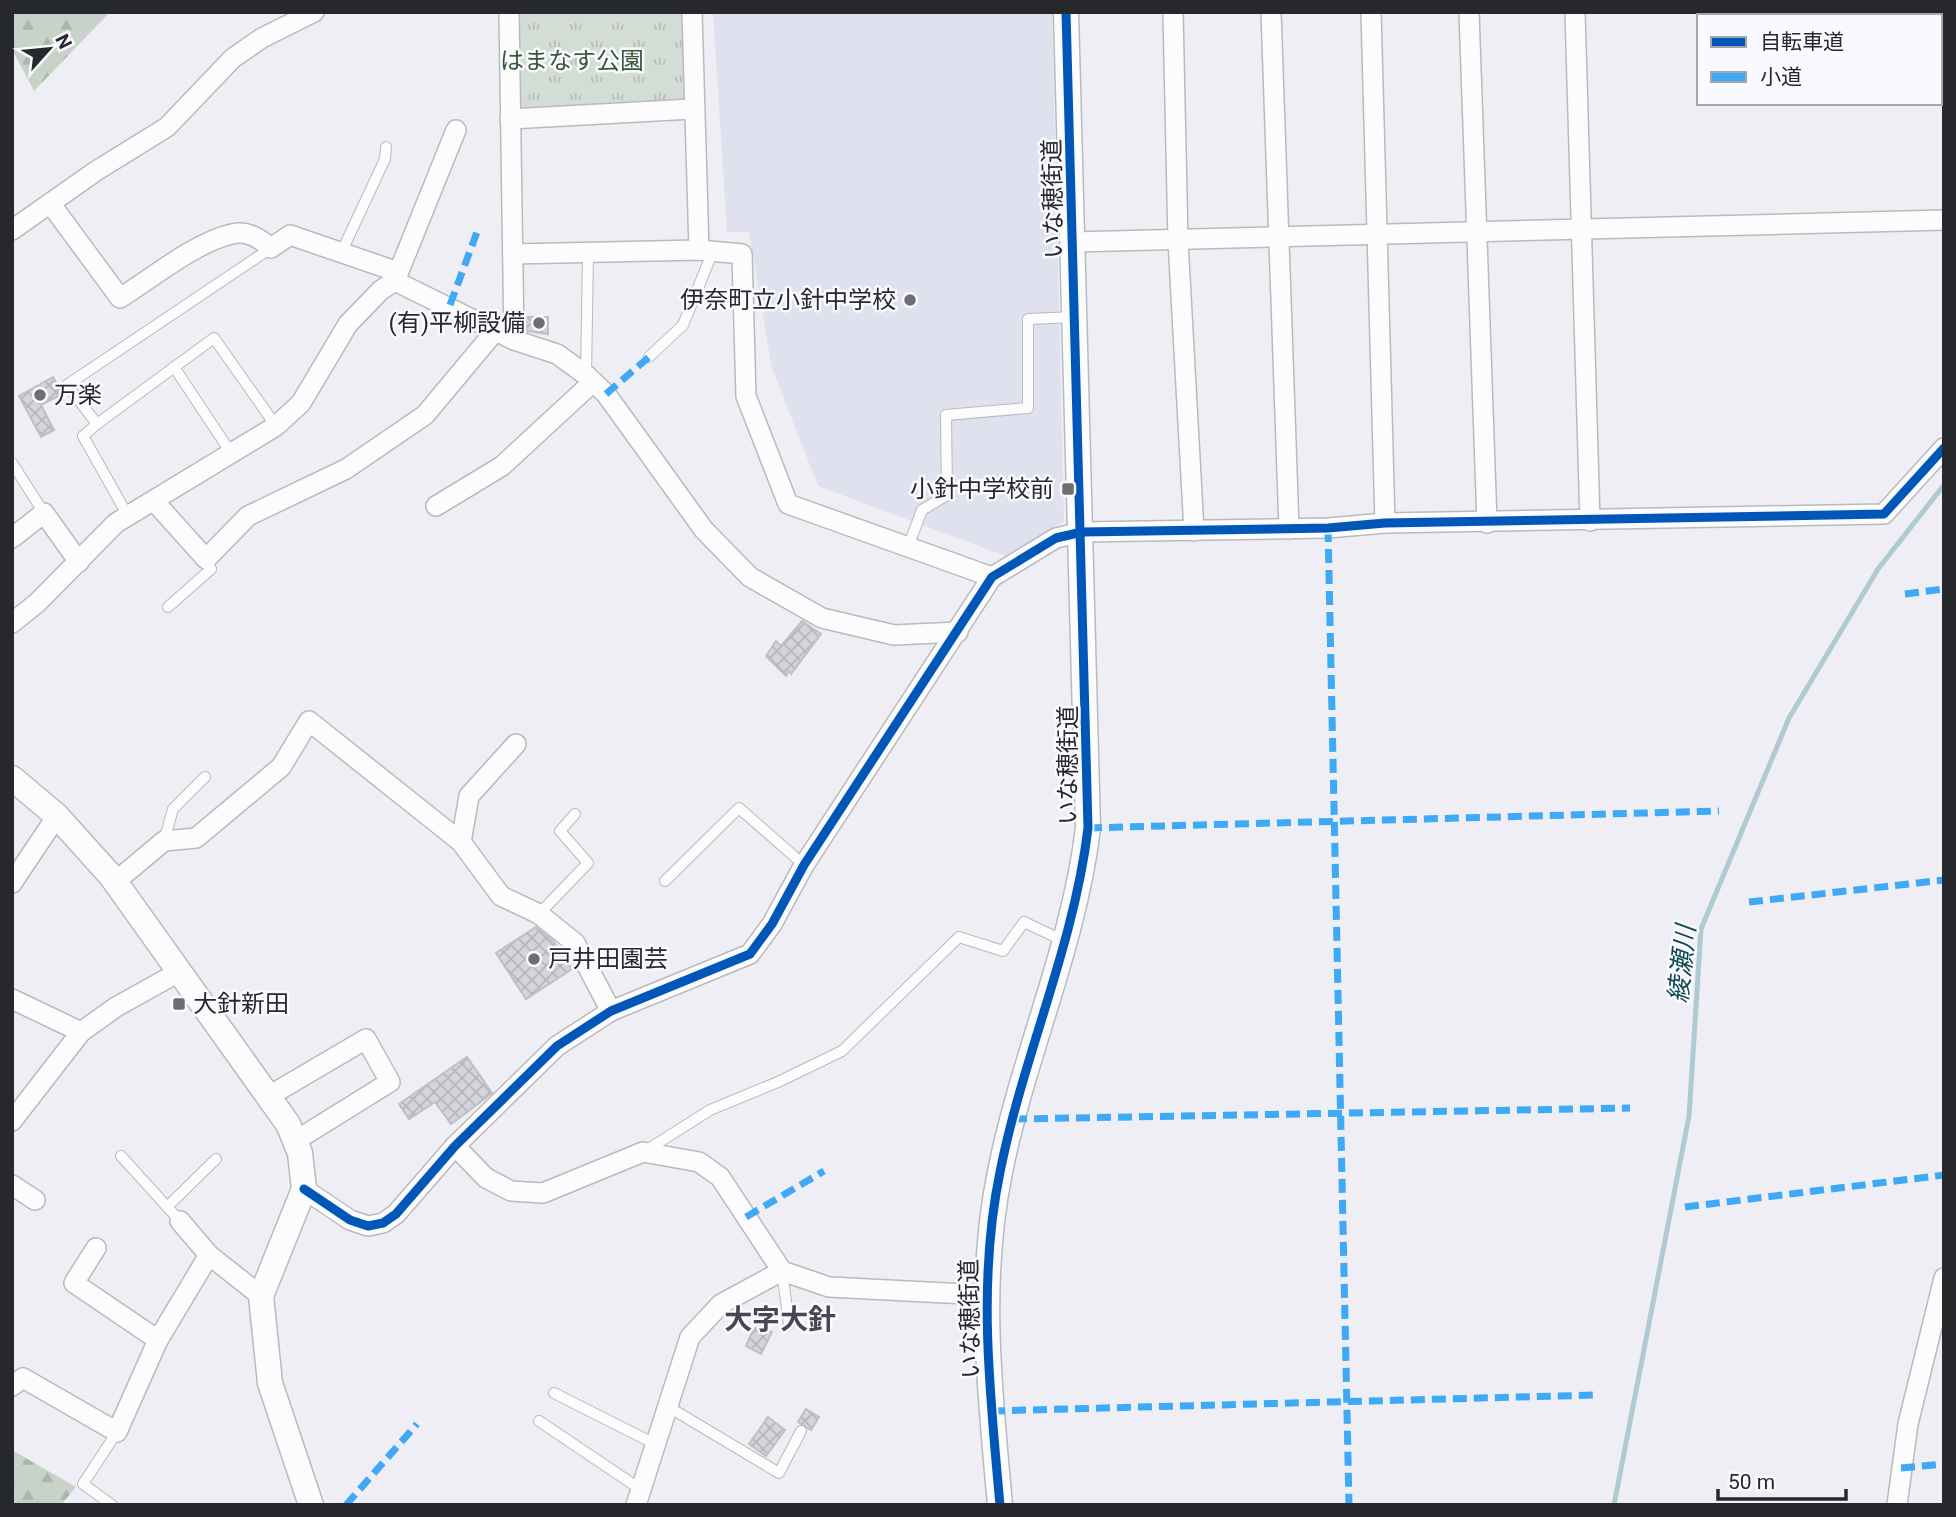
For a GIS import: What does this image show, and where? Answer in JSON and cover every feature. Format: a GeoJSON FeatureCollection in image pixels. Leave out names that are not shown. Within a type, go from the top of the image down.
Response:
{"type":"FeatureCollection","features":[{"type":"Feature","properties":{"kind":"street"},"geometry":{"type":"LineString","coordinates":[[12,230],[167,127],[233,58],[261,38],[314,12]]}},
{"type":"Feature","properties":{"kind":"street"},"geometry":{"type":"LineString","coordinates":[[509,12],[514,340]]}},
{"type":"Feature","properties":{"kind":"street"},"geometry":{"type":"LineString","coordinates":[[692,12],[692,109],[706,250]]}},
{"type":"Feature","properties":{"kind":"street","name":"いな穂街道"},"geometry":{"type":"LineString","coordinates":[[1000,1505],[986,1347],[986,1295],[992,1211],[1000,1170],[1066,941],[1084,869],[1088,828],[1066,12]]}},
{"type":"Feature","properties":{"kind":"street"},"geometry":{"type":"LineString","coordinates":[[1173,12],[1178,241],[1194,531]]}},
{"type":"Feature","properties":{"kind":"street"},"geometry":{"type":"LineString","coordinates":[[1271,12],[1289,529]]}},
{"type":"Feature","properties":{"kind":"street"},"geometry":{"type":"LineString","coordinates":[[1370,12],[1385,523]]}},
{"type":"Feature","properties":{"kind":"street"},"geometry":{"type":"LineString","coordinates":[[1469,12],[1487,523]]}},
{"type":"Feature","properties":{"kind":"street"},"geometry":{"type":"LineString","coordinates":[[1575,12],[1584,229],[1590,521]]}},
{"type":"Feature","properties":{"kind":"street"},"geometry":{"type":"LineString","coordinates":[[510,119],[692,109]]}},
{"type":"Feature","properties":{"kind":"street"},"geometry":{"type":"LineString","coordinates":[[12,623],[79,562],[116,523],[276,426],[301,403],[348,324],[396,276],[456,130]]}},
{"type":"Feature","properties":{"kind":"street"},"geometry":{"type":"LineString","coordinates":[[50,203],[120,298],[196,250],[234,233],[256,236],[271,248],[290,235],[396,276],[514,340],[557,354],[589,379],[606,394],[704,530],[750,577],[821,618],[894,635],[958,632]]}},
{"type":"Feature","properties":{"kind":"street"},"geometry":{"type":"LineString","coordinates":[[1074,242],[1944,220]]}},
{"type":"Feature","properties":{"kind":"street"},"geometry":{"type":"LineString","coordinates":[[513,254],[706,250],[742,254],[746,396],[788,504],[992,577]]}},
{"type":"Feature","properties":{"kind":"street"},"geometry":{"type":"LineString","coordinates":[[154,500],[206,559],[248,516],[346,469],[425,415],[496,330]]}},
{"type":"Feature","properties":{"kind":"street"},"geometry":{"type":"LineString","coordinates":[[436,506],[502,467],[589,379]]}},
{"type":"Feature","properties":{"kind":"street"},"geometry":{"type":"LineString","coordinates":[[304,1189],[350,1220],[368,1226],[383,1223],[396,1214],[454,1146],[557,1046],[611,1011],[750,954],[772,924],[804,865],[992,577],[1056,538],[1082,532],[1289,529],[1385,523],[1884,514],[1944,448]]}},
{"type":"Feature","properties":{"kind":"street"},"geometry":{"type":"LineString","coordinates":[[12,537],[44,513],[79,562]]}},
{"type":"Feature","properties":{"kind":"street"},"geometry":{"type":"LineString","coordinates":[[115,882],[164,841],[197,838],[281,768],[309,721],[461,842],[502,896],[539,915],[575,943],[611,1011]]}},
{"type":"Feature","properties":{"kind":"street"},"geometry":{"type":"LineString","coordinates":[[461,842],[470,796],[516,744]]}},
{"type":"Feature","properties":{"kind":"street"},"geometry":{"type":"LineString","coordinates":[[12,778],[57,816],[115,882],[177,972],[269,1096],[288,1124],[300,1153],[304,1189],[261,1296],[270,1383],[311,1505]]}},
{"type":"Feature","properties":{"kind":"street"},"geometry":{"type":"LineString","coordinates":[[12,883],[57,816]]}},
{"type":"Feature","properties":{"kind":"street"},"geometry":{"type":"LineString","coordinates":[[12,1121],[81,1032],[117,1007],[177,972]]}},
{"type":"Feature","properties":{"kind":"street"},"geometry":{"type":"LineString","coordinates":[[12,999],[81,1032]]}},
{"type":"Feature","properties":{"kind":"street"},"geometry":{"type":"LineString","coordinates":[[269,1096],[366,1039],[390,1082],[295,1141]]}},
{"type":"Feature","properties":{"kind":"street"},"geometry":{"type":"LineString","coordinates":[[454,1146],[486,1178],[511,1191],[543,1193],[643,1152],[699,1162],[720,1177],[782,1272],[829,1287],[986,1295]]}},
{"type":"Feature","properties":{"kind":"street"},"geometry":{"type":"LineString","coordinates":[[12,1185],[35,1200]]}},
{"type":"Feature","properties":{"kind":"street"},"geometry":{"type":"LineString","coordinates":[[173,1214],[209,1255],[261,1296]]}},
{"type":"Feature","properties":{"kind":"street"},"geometry":{"type":"LineString","coordinates":[[96,1248],[74,1283],[158,1340]]}},
{"type":"Feature","properties":{"kind":"street"},"geometry":{"type":"LineString","coordinates":[[12,1386],[23,1378],[117,1432],[158,1340],[209,1255]]}},
{"type":"Feature","properties":{"kind":"street"},"geometry":{"type":"LineString","coordinates":[[638,1497],[690,1337],[705,1320],[740,1293],[782,1272]]}},
{"type":"Feature","properties":{"kind":"street"},"geometry":{"type":"LineString","coordinates":[[1896,1505],[1908,1424],[1944,1278]]}},
{"type":"Feature","properties":{"kind":"lane"},"geometry":{"type":"LineString","coordinates":[[341,254],[385,159],[386,146]]}},
{"type":"Feature","properties":{"kind":"lane"},"geometry":{"type":"LineString","coordinates":[[97,424],[67,385],[271,248]]}},
{"type":"Feature","properties":{"kind":"lane"},"geometry":{"type":"LineString","coordinates":[[649,357],[683,325],[706,250]]}},
{"type":"Feature","properties":{"kind":"lane"},"geometry":{"type":"LineString","coordinates":[[588,254],[589,379]]}},
{"type":"Feature","properties":{"kind":"lane"},"geometry":{"type":"LineString","coordinates":[[908,547],[922,510],[947,495],[946,415],[1028,408],[1028,319],[1075,317]]}},
{"type":"Feature","properties":{"kind":"lane"},"geometry":{"type":"LineString","coordinates":[[128,516],[83,436],[214,338],[276,426]]}},
{"type":"Feature","properties":{"kind":"lane"},"geometry":{"type":"LineString","coordinates":[[174,367],[231,453]]}},
{"type":"Feature","properties":{"kind":"lane"},"geometry":{"type":"LineString","coordinates":[[12,463],[44,513]]}},
{"type":"Feature","properties":{"kind":"lane"},"geometry":{"type":"LineString","coordinates":[[169,607],[211,569],[206,559]]}},
{"type":"Feature","properties":{"kind":"lane"},"geometry":{"type":"LineString","coordinates":[[164,841],[173,809],[205,777]]}},
{"type":"Feature","properties":{"kind":"lane"},"geometry":{"type":"LineString","coordinates":[[665,881],[739,808],[804,865]]}},
{"type":"Feature","properties":{"kind":"lane"},"geometry":{"type":"LineString","coordinates":[[539,915],[588,863],[561,831],[575,814]]}},
{"type":"Feature","properties":{"kind":"lane"},"geometry":{"type":"LineString","coordinates":[[643,1152],[710,1110],[778,1082],[842,1051],[959,937],[1003,951],[1024,922],[1066,941]]}},
{"type":"Feature","properties":{"kind":"lane"},"geometry":{"type":"LineString","coordinates":[[121,1156],[173,1214],[216,1159]]}},
{"type":"Feature","properties":{"kind":"lane"},"geometry":{"type":"LineString","coordinates":[[782,1272],[789,1324]]}},
{"type":"Feature","properties":{"kind":"lane"},"geometry":{"type":"LineString","coordinates":[[554,1393],[655,1444]]}},
{"type":"Feature","properties":{"kind":"lane"},"geometry":{"type":"LineString","coordinates":[[667,1406],[779,1474],[801,1431]]}},
{"type":"Feature","properties":{"kind":"lane"},"geometry":{"type":"LineString","coordinates":[[539,1421],[638,1497]]}},
{"type":"Feature","properties":{"kind":"lane"},"geometry":{"type":"LineString","coordinates":[[112,1505],[83,1484],[117,1432]]}},
{"type":"Feature","properties":{"kind":"shaded area","name":"伊奈町立小針中学校"},"geometry":{"type":"Polygon","coordinates":[[[713,12],[1052,12],[1064,521],[1008,557],[818,486],[772,368],[749,232],[727,232],[713,12]]]}},
{"type":"Feature","properties":{"kind":"green space"},"geometry":{"type":"Polygon","coordinates":[[[12,12],[110,12],[34,91],[12,49],[12,12]]]}},
{"type":"Feature","properties":{"kind":"green space","name":"はまなす公園"},"geometry":{"type":"Polygon","coordinates":[[[517,12],[686,12],[688,100],[528,112],[519,105],[517,12]]]}},
{"type":"Feature","properties":{"kind":"green space"},"geometry":{"type":"Polygon","coordinates":[[[12,1450],[76,1487],[61,1505],[12,1505],[12,1450]]]}},
{"type":"Feature","properties":{"kind":"building"},"geometry":{"type":"Polygon","coordinates":[[[526,317],[548,317],[548,334],[526,331],[526,317]]]}},
{"type":"Feature","properties":{"kind":"building"},"geometry":{"type":"Polygon","coordinates":[[[53,377],[62,394],[41,405],[54,430],[41,437],[19,396],[53,377]]]}},
{"type":"Feature","properties":{"kind":"building"},"geometry":{"type":"Polygon","coordinates":[[[802,621],[821,634],[791,674],[789,671],[786,676],[766,656],[776,641],[781,646],[802,621]]]}},
{"type":"Feature","properties":{"kind":"building"},"geometry":{"type":"Polygon","coordinates":[[[536,927],[554,942],[572,969],[526,999],[496,953],[536,927]]]}},
{"type":"Feature","properties":{"kind":"building"},"geometry":{"type":"Polygon","coordinates":[[[467,1057],[492,1093],[451,1124],[435,1102],[409,1119],[399,1104],[467,1057]]]}},
{"type":"Feature","properties":{"kind":"building"},"geometry":{"type":"Polygon","coordinates":[[[760,1326],[772,1332],[761,1354],[746,1346],[753,1330],[760,1326]]]}},
{"type":"Feature","properties":{"kind":"building"},"geometry":{"type":"Polygon","coordinates":[[[806,1409],[819,1417],[811,1430],[798,1422],[806,1409]]]}},
{"type":"Feature","properties":{"kind":"building"},"geometry":{"type":"Polygon","coordinates":[[[768,1417],[785,1430],[766,1456],[749,1444],[768,1417]]]}},
{"type":"Feature","properties":{"kind":"waterway","name":"綾瀬川"},"geometry":{"type":"LineString","coordinates":[[1614,1505],[1689,1116],[1701,929],[1789,718],[1878,569],[1944,485]]}},
{"type":"Feature","properties":{"kind":"marked path"},"geometry":{"type":"LineString","coordinates":[[450,305],[477,232]]}},
{"type":"Feature","properties":{"kind":"marked path"},"geometry":{"type":"LineString","coordinates":[[606,394],[649,357]]}},
{"type":"Feature","properties":{"kind":"marked path"},"geometry":{"type":"LineString","coordinates":[[1328,528],[1349,1505]]}},
{"type":"Feature","properties":{"kind":"marked path"},"geometry":{"type":"LineString","coordinates":[[1905,594],[1944,589]]}},
{"type":"Feature","properties":{"kind":"marked path"},"geometry":{"type":"LineString","coordinates":[[1088,828],[1719,811]]}},
{"type":"Feature","properties":{"kind":"marked path"},"geometry":{"type":"LineString","coordinates":[[1749,902],[1944,880]]}},
{"type":"Feature","properties":{"kind":"marked path"},"geometry":{"type":"LineString","coordinates":[[1013,1119],[1630,1108]]}},
{"type":"Feature","properties":{"kind":"marked path"},"geometry":{"type":"LineString","coordinates":[[746,1217],[824,1171]]}},
{"type":"Feature","properties":{"kind":"marked path"},"geometry":{"type":"LineString","coordinates":[[1685,1207],[1944,1175]]}},
{"type":"Feature","properties":{"kind":"marked path"},"geometry":{"type":"LineString","coordinates":[[991,1411],[1596,1395]]}},
{"type":"Feature","properties":{"kind":"marked path"},"geometry":{"type":"LineString","coordinates":[[346,1505],[417,1424]]}},
{"type":"Feature","properties":{"kind":"marked path"},"geometry":{"type":"LineString","coordinates":[[1901,1468],[1944,1464]]}},
{"type":"Feature","properties":{"kind":"cycle path"},"geometry":{"type":"LineString","coordinates":[[1000,1505],[990,1380],[987,1297],[993,1214],[1000,1172],[1021,1086],[1072,915],[1088,828],[1066,12]]}},
{"type":"Feature","properties":{"kind":"cycle path"},"geometry":{"type":"LineString","coordinates":[[304,1189],[350,1220],[368,1226],[383,1223],[396,1214],[455,1146],[557,1046],[611,1011],[750,954],[772,924],[804,865],[992,577],[1056,538],[1082,532],[1328,528],[1385,523],[1884,514],[1944,448]]}},
{"type":"Feature","properties":{"kind":"place","name":"伊奈町立小針中学校"},"geometry":{"type":"Point","coordinates":[910,300]}},
{"type":"Feature","properties":{"kind":"place","name":"(有)平柳設備"},"geometry":{"type":"Point","coordinates":[539,323]}},
{"type":"Feature","properties":{"kind":"place","name":"万楽"},"geometry":{"type":"Point","coordinates":[40,395]}},
{"type":"Feature","properties":{"kind":"place","name":"小針中学校前"},"geometry":{"type":"Point","coordinates":[1068,489]}},
{"type":"Feature","properties":{"kind":"place","name":"戸井田園芸"},"geometry":{"type":"Point","coordinates":[534,959]}},
{"type":"Feature","properties":{"kind":"place","name":"大針新田"},"geometry":{"type":"Point","coordinates":[179,1004]}},
{"type":"Feature","properties":{"kind":"district","name":"大字大針"},"geometry":{"type":"Point","coordinates":[780,1319]}}]}
